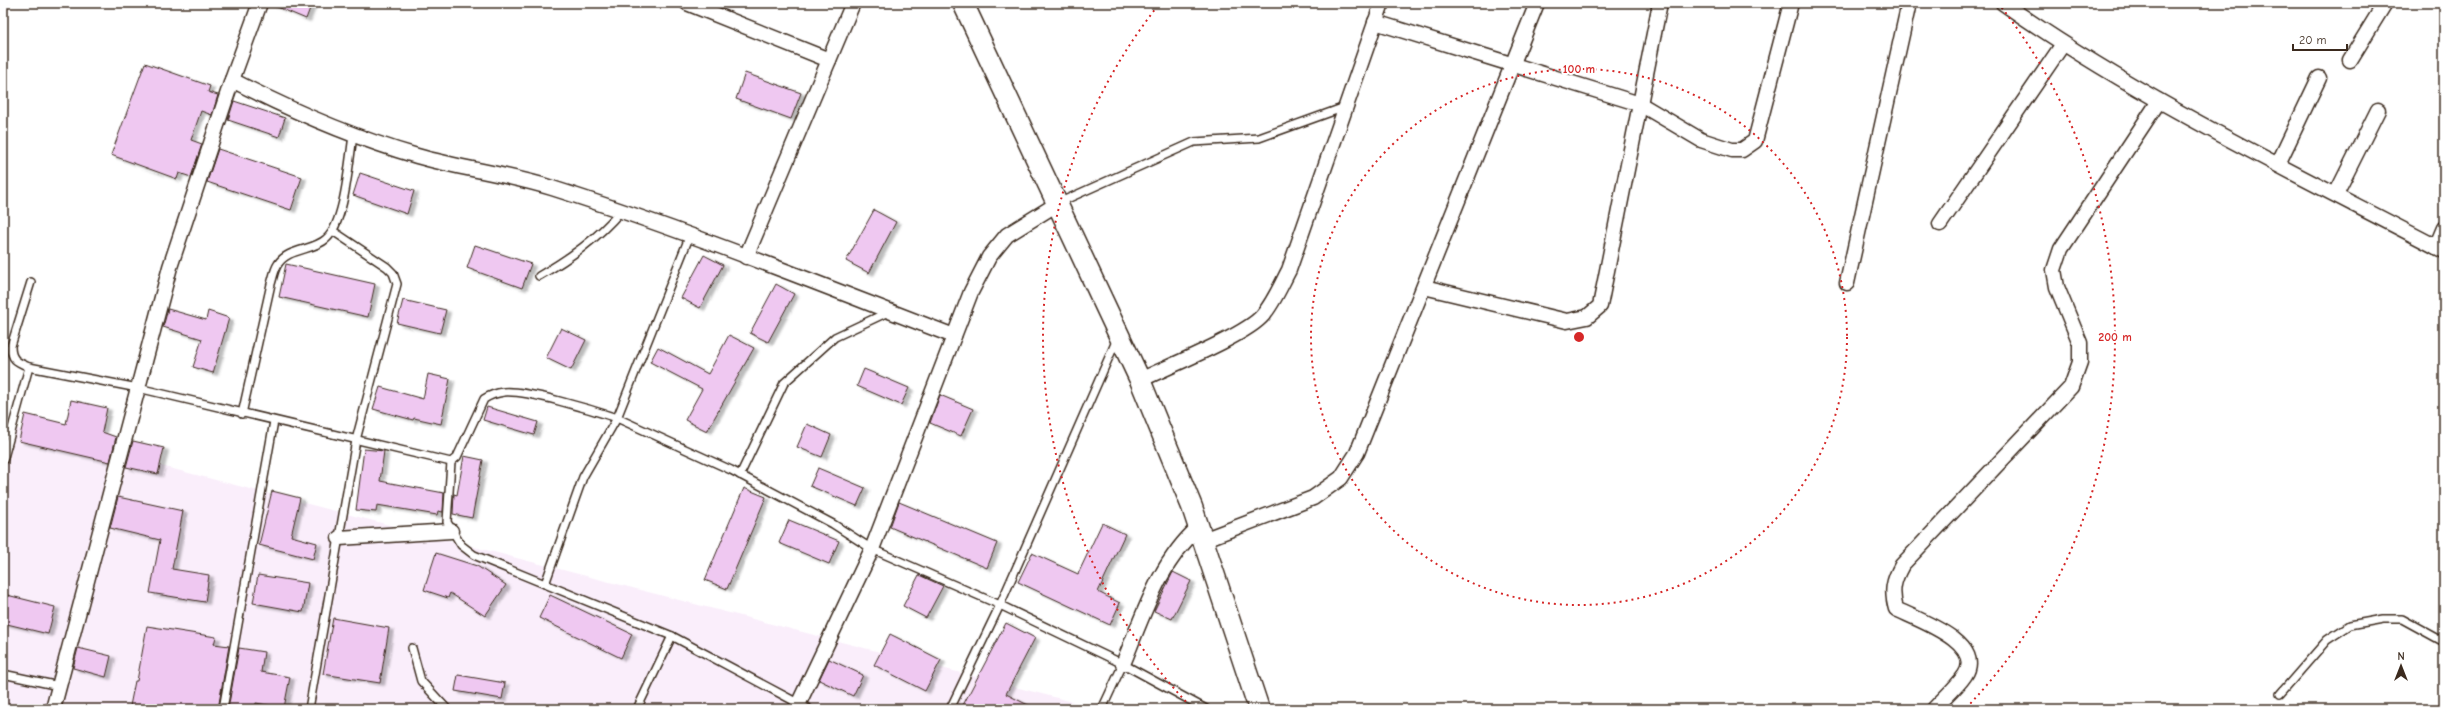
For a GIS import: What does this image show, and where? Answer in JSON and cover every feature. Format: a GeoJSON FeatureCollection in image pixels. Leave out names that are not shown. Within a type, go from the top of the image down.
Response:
{"type":"FeatureCollection","features":[{"type":"Feature","properties":{"kind":"street"},"geometry":{"type":"LineString","coordinates":[[53,709],[170,267],[232,80],[260,3]]}},
{"type":"Feature","properties":{"kind":"street"},"geometry":{"type":"LineString","coordinates":[[687,3],[829,60]]}},
{"type":"Feature","properties":{"kind":"street"},"geometry":{"type":"LineString","coordinates":[[746,257],[853,3]]}},
{"type":"Feature","properties":{"kind":"street"},"geometry":{"type":"LineString","coordinates":[[963,3],[1140,380],[1201,534],[1259,709]]}},
{"type":"Feature","properties":{"kind":"street"},"geometry":{"type":"LineString","coordinates":[[1140,380],[1239,332],[1262,317],[1274,299],[1288,270],[1382,3]]}},
{"type":"Feature","properties":{"kind":"street"},"geometry":{"type":"LineString","coordinates":[[1123,664],[1170,559],[1182,542],[1201,534],[1313,498],[1341,478],[1357,453],[1537,3]]}},
{"type":"Feature","properties":{"kind":"street"},"geometry":{"type":"LineString","coordinates":[[1424,287],[1567,321],[1588,317],[1600,306],[1660,3]]}},
{"type":"Feature","properties":{"kind":"street"},"geometry":{"type":"LineString","coordinates":[[1375,22],[1640,104],[1701,140],[1732,150],[1742,150],[1755,141],[1791,3]]}},
{"type":"Feature","properties":{"kind":"street"},"geometry":{"type":"LineString","coordinates":[[1847,283],[1909,3]]}},
{"type":"Feature","properties":{"kind":"street"},"geometry":{"type":"LineString","coordinates":[[2003,3],[2063,44],[2159,102],[2440,249],[2444,228]]}},
{"type":"Feature","properties":{"kind":"street"},"geometry":{"type":"LineString","coordinates":[[2350,60],[2384,3]]}},
{"type":"Feature","properties":{"kind":"street"},"geometry":{"type":"LineString","coordinates":[[1940,224],[2063,44]]}},
{"type":"Feature","properties":{"kind":"street"},"geometry":{"type":"LineString","coordinates":[[2278,164],[2319,78]]}},
{"type":"Feature","properties":{"kind":"street"},"geometry":{"type":"LineString","coordinates":[[232,80],[285,107],[353,136],[419,156],[550,188],[621,211],[690,235],[954,336]]}},
{"type":"Feature","properties":{"kind":"street"},"geometry":{"type":"LineString","coordinates":[[1934,709],[1966,674],[1969,658],[1964,648],[1947,634],[1896,609],[1892,596],[1893,580],[1902,565],[2071,387],[2080,362],[2080,343],[2057,287],[2054,270],[2061,249],[2159,102]]}},
{"type":"Feature","properties":{"kind":"street"},"geometry":{"type":"LineString","coordinates":[[2336,194],[2378,110]]}},
{"type":"Feature","properties":{"kind":"street"},"geometry":{"type":"LineString","coordinates":[[801,707],[872,549],[971,292],[989,257],[1007,235],[1057,204]]}},
{"type":"Feature","properties":{"kind":"street"},"geometry":{"type":"LineString","coordinates":[[339,538],[452,531]]}},
{"type":"Feature","properties":{"kind":"lane"},"geometry":{"type":"LineString","coordinates":[[1057,204],[1194,142],[1259,138],[1345,107]]}},
{"type":"Feature","properties":{"kind":"lane"},"geometry":{"type":"LineString","coordinates":[[242,414],[270,284],[278,264],[287,256],[326,240],[333,231],[339,215],[353,136]]}},
{"type":"Feature","properties":{"kind":"lane"},"geometry":{"type":"LineString","coordinates":[[539,276],[575,255],[602,232],[621,211]]}},
{"type":"Feature","properties":{"kind":"lane"},"geometry":{"type":"LineString","coordinates":[[309,709],[356,440],[397,284],[393,273],[386,267],[333,231]]}},
{"type":"Feature","properties":{"kind":"lane"},"geometry":{"type":"LineString","coordinates":[[545,584],[583,477],[616,418],[690,235]]}},
{"type":"Feature","properties":{"kind":"lane"},"geometry":{"type":"LineString","coordinates":[[31,282],[11,346],[11,355],[14,360],[29,367],[138,388],[242,414],[451,462]]}},
{"type":"Feature","properties":{"kind":"lane"},"geometry":{"type":"LineString","coordinates":[[740,475],[784,383],[834,337],[889,311]]}},
{"type":"Feature","properties":{"kind":"lane"},"geometry":{"type":"LineString","coordinates":[[950,709],[1000,605],[1119,335]]}},
{"type":"Feature","properties":{"kind":"lane"},"geometry":{"type":"LineString","coordinates":[[3,461],[29,367]]}},
{"type":"Feature","properties":{"kind":"lane"},"geometry":{"type":"LineString","coordinates":[[801,707],[672,636],[474,555],[461,545],[447,522],[451,462],[457,456],[484,399],[490,394],[505,392],[520,393],[599,412],[616,418],[740,475],[833,524],[872,549],[1000,605],[1123,664],[1206,709]]}},
{"type":"Feature","properties":{"kind":"lane"},"geometry":{"type":"LineString","coordinates":[[222,709],[274,421]]}},
{"type":"Feature","properties":{"kind":"lane"},"geometry":{"type":"LineString","coordinates":[[2280,694],[2327,640],[2350,625],[2383,619],[2402,619],[2444,642]]}},
{"type":"Feature","properties":{"kind":"lane"},"geometry":{"type":"LineString","coordinates":[[638,709],[672,636]]}},
{"type":"Feature","properties":{"kind":"lane"},"geometry":{"type":"LineString","coordinates":[[412,648],[421,681],[447,709]]}},
{"type":"Feature","properties":{"kind":"lane"},"geometry":{"type":"LineString","coordinates":[[1102,709],[1123,664]]}},
{"type":"Feature","properties":{"kind":"lane"},"geometry":{"type":"LineString","coordinates":[[3,674],[59,686]]}},
{"type":"Feature","properties":{"kind":"shaded area"},"geometry":{"type":"Polygon","coordinates":[[[3,425],[1100,709],[3,709],[3,425]]]}},
{"type":"Feature","properties":{"kind":"building"},"geometry":{"type":"Polygon","coordinates":[[[268,3],[312,3],[306,19],[268,3]]]}},
{"type":"Feature","properties":{"kind":"building"},"geometry":{"type":"Polygon","coordinates":[[[145,63],[210,86],[208,92],[218,95],[212,115],[201,111],[191,140],[202,144],[191,177],[179,173],[177,179],[111,155],[145,63]]]}},
{"type":"Feature","properties":{"kind":"building"},"geometry":{"type":"Polygon","coordinates":[[[745,73],[801,93],[791,119],[736,99],[745,73]]]}},
{"type":"Feature","properties":{"kind":"building"},"geometry":{"type":"Polygon","coordinates":[[[234,101],[285,118],[279,137],[228,120],[234,101]]]}},
{"type":"Feature","properties":{"kind":"building"},"geometry":{"type":"Polygon","coordinates":[[[218,149],[302,177],[291,210],[207,182],[218,149]]]}},
{"type":"Feature","properties":{"kind":"building"},"geometry":{"type":"Polygon","coordinates":[[[360,173],[414,191],[407,214],[353,195],[360,173]]]}},
{"type":"Feature","properties":{"kind":"building"},"geometry":{"type":"Polygon","coordinates":[[[874,210],[896,222],[869,273],[846,261],[874,210]]]}},
{"type":"Feature","properties":{"kind":"building"},"geometry":{"type":"Polygon","coordinates":[[[475,245],[531,264],[522,288],[467,268],[475,245]]]}},
{"type":"Feature","properties":{"kind":"building"},"geometry":{"type":"Polygon","coordinates":[[[704,255],[723,265],[700,308],[681,298],[704,255]]]}},
{"type":"Feature","properties":{"kind":"building"},"geometry":{"type":"Polygon","coordinates":[[[286,264],[375,284],[368,317],[279,297],[286,264]]]}},
{"type":"Feature","properties":{"kind":"building"},"geometry":{"type":"Polygon","coordinates":[[[776,284],[794,294],[768,342],[750,333],[776,284]]]}},
{"type":"Feature","properties":{"kind":"building"},"geometry":{"type":"Polygon","coordinates":[[[403,300],[446,310],[440,333],[397,323],[403,300]]]}},
{"type":"Feature","properties":{"kind":"building"},"geometry":{"type":"Polygon","coordinates":[[[168,309],[206,320],[208,311],[229,318],[213,373],[193,367],[202,339],[163,327],[168,309]]]}},
{"type":"Feature","properties":{"kind":"building"},"geometry":{"type":"Polygon","coordinates":[[[561,328],[586,340],[571,370],[546,358],[561,328]]]}},
{"type":"Feature","properties":{"kind":"building"},"geometry":{"type":"Polygon","coordinates":[[[729,335],[754,348],[707,431],[685,420],[702,389],[650,362],[658,347],[708,374],[729,335]]]}},
{"type":"Feature","properties":{"kind":"building"},"geometry":{"type":"Polygon","coordinates":[[[864,369],[909,388],[901,405],[857,386],[864,369]]]}},
{"type":"Feature","properties":{"kind":"building"},"geometry":{"type":"Polygon","coordinates":[[[428,374],[450,379],[441,424],[414,418],[413,420],[373,409],[380,387],[423,399],[428,374]]]}},
{"type":"Feature","properties":{"kind":"building"},"geometry":{"type":"Polygon","coordinates":[[[940,395],[973,409],[961,436],[930,423],[940,395]]]}},
{"type":"Feature","properties":{"kind":"building"},"geometry":{"type":"Polygon","coordinates":[[[71,400],[107,408],[102,432],[116,437],[110,462],[19,441],[25,414],[66,424],[71,400]]]}},
{"type":"Feature","properties":{"kind":"building"},"geometry":{"type":"Polygon","coordinates":[[[487,407],[538,422],[534,435],[483,420],[487,407]]]}},
{"type":"Feature","properties":{"kind":"building"},"geometry":{"type":"Polygon","coordinates":[[[807,424],[831,435],[822,457],[797,447],[807,424]]]}},
{"type":"Feature","properties":{"kind":"building"},"geometry":{"type":"Polygon","coordinates":[[[133,441],[164,448],[158,474],[126,467],[133,441]]]}},
{"type":"Feature","properties":{"kind":"building"},"geometry":{"type":"Polygon","coordinates":[[[364,449],[384,451],[380,481],[444,493],[443,512],[438,511],[437,515],[377,505],[376,512],[356,510],[364,449]]]}},
{"type":"Feature","properties":{"kind":"building"},"geometry":{"type":"Polygon","coordinates":[[[464,456],[483,460],[472,518],[453,514],[454,494],[457,495],[464,456]]]}},
{"type":"Feature","properties":{"kind":"building"},"geometry":{"type":"Polygon","coordinates":[[[818,468],[865,488],[857,506],[810,486],[818,468]]]}},
{"type":"Feature","properties":{"kind":"building"},"geometry":{"type":"Polygon","coordinates":[[[744,488],[766,497],[727,589],[705,580],[744,488]]]}},
{"type":"Feature","properties":{"kind":"building"},"geometry":{"type":"Polygon","coordinates":[[[272,491],[300,498],[291,536],[317,543],[313,559],[259,545],[272,491]]]}},
{"type":"Feature","properties":{"kind":"building"},"geometry":{"type":"Polygon","coordinates":[[[118,497],[183,511],[172,569],[209,575],[205,602],[150,593],[160,540],[110,528],[118,497]]]}},
{"type":"Feature","properties":{"kind":"building"},"geometry":{"type":"Polygon","coordinates":[[[899,502],[997,543],[987,568],[890,527],[899,502]]]}},
{"type":"Feature","properties":{"kind":"building"},"geometry":{"type":"Polygon","coordinates":[[[789,520],[839,541],[829,564],[779,543],[789,520]]]}},
{"type":"Feature","properties":{"kind":"building"},"geometry":{"type":"Polygon","coordinates":[[[1102,523],[1125,534],[1098,592],[1120,603],[1110,625],[1018,582],[1032,553],[1078,574],[1102,523]]]}},
{"type":"Feature","properties":{"kind":"building"},"geometry":{"type":"Polygon","coordinates":[[[436,553],[477,566],[506,585],[485,616],[450,593],[448,598],[424,590],[436,553]]]}},
{"type":"Feature","properties":{"kind":"building"},"geometry":{"type":"Polygon","coordinates":[[[1173,572],[1191,581],[1172,619],[1154,611],[1173,572]]]}},
{"type":"Feature","properties":{"kind":"building"},"geometry":{"type":"Polygon","coordinates":[[[258,575],[308,583],[303,612],[253,603],[258,575]]]}},
{"type":"Feature","properties":{"kind":"building"},"geometry":{"type":"Polygon","coordinates":[[[919,575],[943,586],[926,618],[903,606],[919,575]]]}},
{"type":"Feature","properties":{"kind":"building"},"geometry":{"type":"Polygon","coordinates":[[[3,594],[55,607],[48,634],[3,623],[3,594]]]}},
{"type":"Feature","properties":{"kind":"building"},"geometry":{"type":"Polygon","coordinates":[[[550,595],[632,634],[621,658],[539,618],[550,595]]]}},
{"type":"Feature","properties":{"kind":"building"},"geometry":{"type":"Polygon","coordinates":[[[333,618],[389,628],[380,683],[323,674],[333,618]]]}},
{"type":"Feature","properties":{"kind":"building"},"geometry":{"type":"Polygon","coordinates":[[[1006,623],[1035,638],[1006,694],[1036,709],[961,709],[1006,623]]]}},
{"type":"Feature","properties":{"kind":"building"},"geometry":{"type":"Polygon","coordinates":[[[147,626],[216,637],[214,644],[229,646],[218,709],[147,709],[130,706],[135,681],[137,681],[147,626]]]}},
{"type":"Feature","properties":{"kind":"building"},"geometry":{"type":"Polygon","coordinates":[[[890,634],[941,660],[925,691],[874,665],[890,634]]]}},
{"type":"Feature","properties":{"kind":"building"},"geometry":{"type":"Polygon","coordinates":[[[78,648],[111,656],[106,677],[73,668],[78,648]]]}},
{"type":"Feature","properties":{"kind":"building"},"geometry":{"type":"Polygon","coordinates":[[[239,648],[264,652],[261,672],[290,677],[284,708],[256,703],[255,709],[228,709],[239,648]]]}},
{"type":"Feature","properties":{"kind":"building"},"geometry":{"type":"Polygon","coordinates":[[[829,659],[863,675],[853,696],[819,680],[829,659]]]}},
{"type":"Feature","properties":{"kind":"building"},"geometry":{"type":"Polygon","coordinates":[[[458,675],[505,683],[502,699],[455,691],[458,675]]]}}]}
